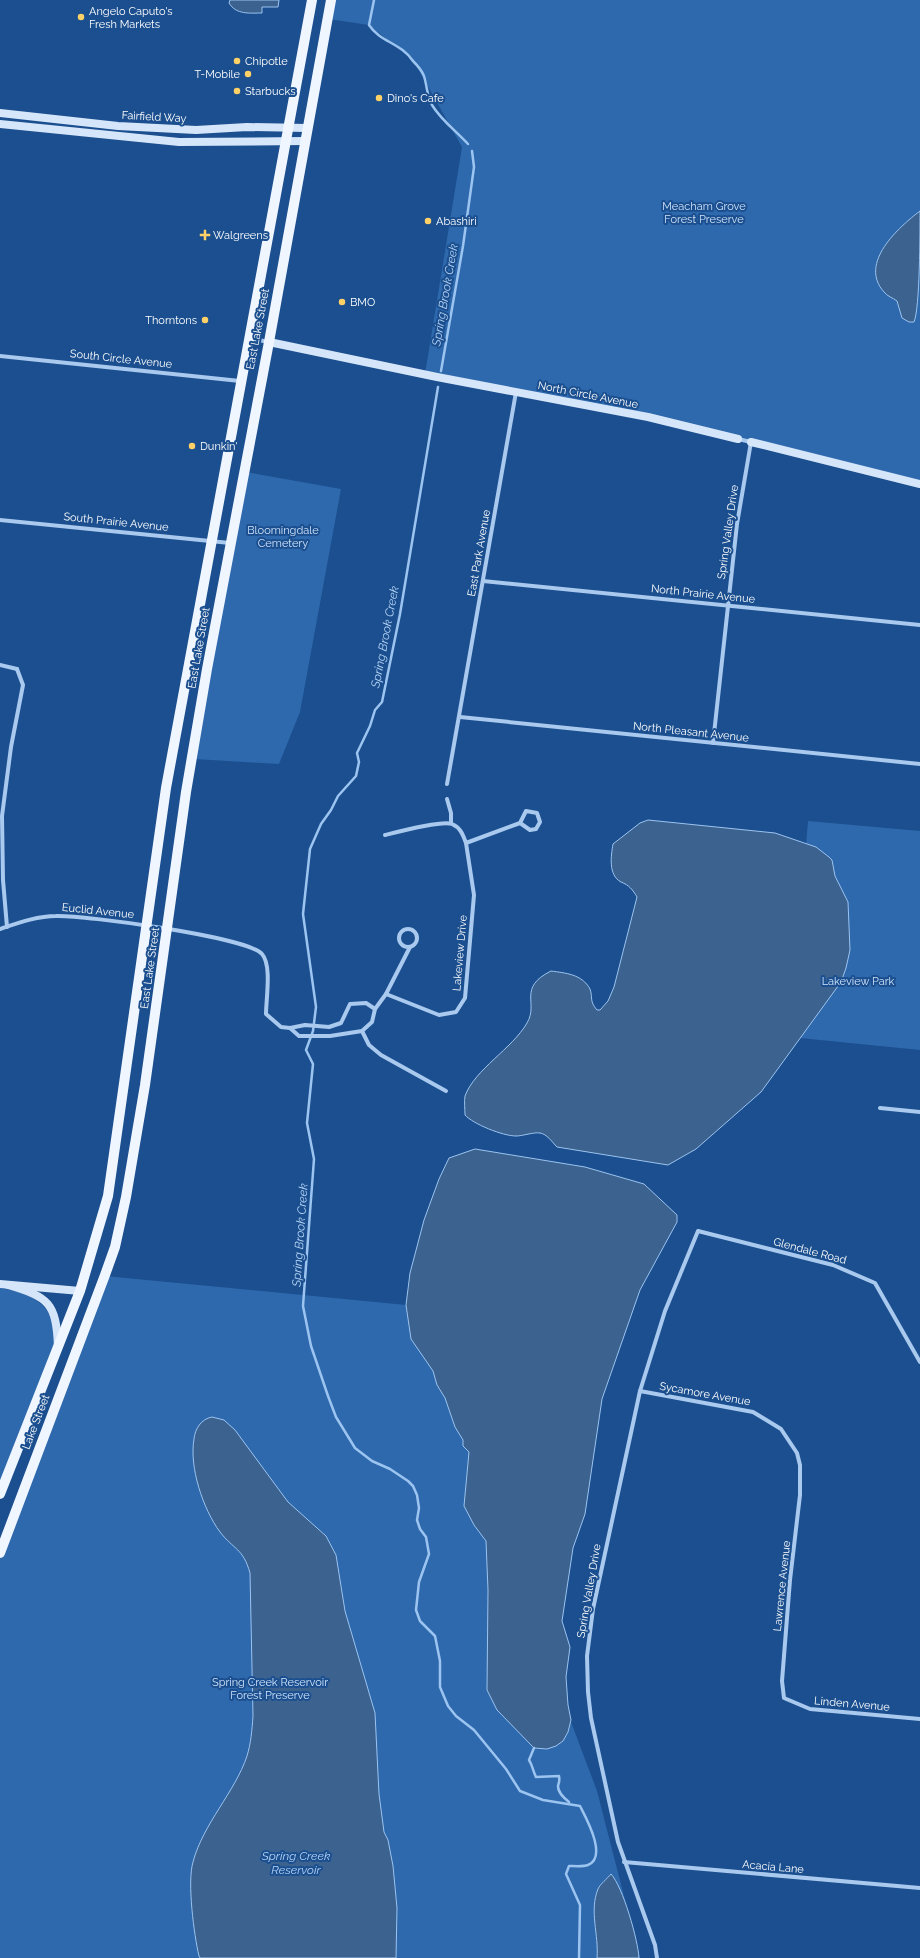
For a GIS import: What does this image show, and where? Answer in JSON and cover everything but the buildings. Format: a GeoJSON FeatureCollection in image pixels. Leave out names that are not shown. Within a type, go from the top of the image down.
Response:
{"type":"FeatureCollection","features":[{"type":"Feature","properties":{"kind":"main road","name":"East Lake Street"},"geometry":{"type":"LineString","coordinates":[[80,1291],[108,1196],[166,788],[249,338],[290,127],[312,0]]}},
{"type":"Feature","properties":{"kind":"main road","name":"East Lake Street"},"geometry":{"type":"LineString","coordinates":[[95,1300],[115,1246],[126,1198],[167,929],[186,792],[230,543],[269,342],[330,0]]}},
{"type":"Feature","properties":{"kind":"main road"},"geometry":{"type":"LineString","coordinates":[[80,1291],[95,1300]]}},
{"type":"Feature","properties":{"kind":"main road","name":"Lake Street"},"geometry":{"type":"LineString","coordinates":[[0,1494],[80,1291]]}},
{"type":"Feature","properties":{"kind":"main road","name":"Lake Street"},"geometry":{"type":"LineString","coordinates":[[0,1553],[95,1300]]}},
{"type":"Feature","properties":{"kind":"street","name":"Fairfield Way"},"geometry":{"type":"LineString","coordinates":[[0,113],[118,126],[196,130],[247,127],[307,128]]}},
{"type":"Feature","properties":{"kind":"street","name":"Fairfield Way"},"geometry":{"type":"LineString","coordinates":[[0,124],[180,142],[304,141]]}},
{"type":"Feature","properties":{"kind":"street","name":"North Circle Avenue"},"geometry":{"type":"LineString","coordinates":[[249,338],[648,417],[920,484]]}},
{"type":"Feature","properties":{"kind":"street","name":"South Circle Avenue"},"geometry":{"type":"LineString","coordinates":[[0,356],[241,381]]}},
{"type":"Feature","properties":{"kind":"street","name":"East Park Avenue"},"geometry":{"type":"LineString","coordinates":[[448,784],[516,392]]}},
{"type":"Feature","properties":{"kind":"street","name":"Spring Valley Drive"},"geometry":{"type":"LineString","coordinates":[[713,743],[737,524],[751,442]]}},
{"type":"Feature","properties":{"kind":"street","name":"South Prairie Avenue"},"geometry":{"type":"LineString","coordinates":[[0,520],[230,543]]}},
{"type":"Feature","properties":{"kind":"street","name":"North Prairie Avenue"},"geometry":{"type":"LineString","coordinates":[[483,581],[920,625]]}},
{"type":"Feature","properties":{"kind":"street"},"geometry":{"type":"LineString","coordinates":[[0,665],[17,669]]}},
{"type":"Feature","properties":{"kind":"street"},"geometry":{"type":"LineString","coordinates":[[17,669],[21,665]]}},
{"type":"Feature","properties":{"kind":"street"},"geometry":{"type":"LineString","coordinates":[[7,927],[3,880],[2,816],[11,747],[23,685],[17,669]]}},
{"type":"Feature","properties":{"kind":"street","name":"North Pleasant Avenue"},"geometry":{"type":"LineString","coordinates":[[460,717],[920,764]]}},
{"type":"Feature","properties":{"kind":"street"},"geometry":{"type":"LineString","coordinates":[[385,835],[451,823],[452,813],[448,799]]}},
{"type":"Feature","properties":{"kind":"street"},"geometry":{"type":"LineString","coordinates":[[466,843],[520,823],[526,811],[537,813],[540,822],[536,829],[530,830],[520,823]]}},
{"type":"Feature","properties":{"kind":"street","name":"Lakeview Drive"},"geometry":{"type":"LineString","coordinates":[[386,994],[439,1015],[456,1012],[465,998],[474,895],[466,843],[460,830],[451,823]]}},
{"type":"Feature","properties":{"kind":"street","name":"Euclid Avenue"},"geometry":{"type":"LineString","coordinates":[[0,929],[40,917],[55,916],[147,926]]}},
{"type":"Feature","properties":{"kind":"street"},"geometry":{"type":"LineString","coordinates":[[147,926],[245,944],[262,954],[268,967],[266,1014],[281,1027],[290,1028],[308,1025],[330,1027],[341,1023],[350,1004],[366,1003],[375,1009]]}},
{"type":"Feature","properties":{"kind":"street"},"geometry":{"type":"LineString","coordinates":[[290,1028],[299,1036],[330,1036],[362,1031],[372,1022],[375,1009],[386,994],[410,947],[416,944],[417,936],[413,930],[406,929],[400,933],[399,940],[403,946],[410,947]]}},
{"type":"Feature","properties":{"kind":"street"},"geometry":{"type":"LineString","coordinates":[[362,1031],[369,1045],[381,1055],[446,1091]]}},
{"type":"Feature","properties":{"kind":"street"},"geometry":{"type":"LineString","coordinates":[[880,1108],[920,1112]]}},
{"type":"Feature","properties":{"kind":"street","name":"Spring Valley Drive"},"geometry":{"type":"LineString","coordinates":[[657,1958],[655,1945],[618,1842],[591,1718],[588,1692],[588,1656],[593,1609],[640,1391],[665,1311],[698,1231]]}},
{"type":"Feature","properties":{"kind":"street","name":"Glendale Road"},"geometry":{"type":"LineString","coordinates":[[698,1231],[834,1265],[875,1283],[920,1362]]}},
{"type":"Feature","properties":{"kind":"street"},"geometry":{"type":"LineString","coordinates":[[4,1284],[80,1291]]}},
{"type":"Feature","properties":{"kind":"street"},"geometry":{"type":"LineString","coordinates":[[4,1284],[30,1291],[44,1299],[56,1321],[58,1347]]}},
{"type":"Feature","properties":{"kind":"street","name":"Sycamore Avenue"},"geometry":{"type":"LineString","coordinates":[[640,1391],[744,1409],[765,1418],[781,1428],[793,1446],[800,1465],[800,1477]]}},
{"type":"Feature","properties":{"kind":"street","name":"Lawrence Avenue"},"geometry":{"type":"LineString","coordinates":[[784,1698],[782,1681],[800,1477]]}},
{"type":"Feature","properties":{"kind":"street","name":"Linden Avenue"},"geometry":{"type":"LineString","coordinates":[[784,1698],[810,1709],[920,1719]]}},
{"type":"Feature","properties":{"kind":"street","name":"Acacia Lane"},"geometry":{"type":"LineString","coordinates":[[624,1862],[920,1888]]}},
{"type":"Feature","properties":{"kind":"green space","name":"Meacham Grove Forest Preserve"},"geometry":{"type":"Polygon","coordinates":[[[331,0],[920,0],[920,483],[648,417],[425,374],[462,147],[413,60],[369,25],[328,19],[331,0]]]}},
{"type":"Feature","properties":{"kind":"green space","name":"Bloomingdale Cemetery"},"geometry":{"type":"Polygon","coordinates":[[[246,472],[341,489],[300,712],[279,764],[195,759],[246,472]]]}},
{"type":"Feature","properties":{"kind":"green space","name":"Lakeview Park"},"geometry":{"type":"Polygon","coordinates":[[[808,821],[920,831],[920,1050],[790,1037],[808,821]]]}},
{"type":"Feature","properties":{"kind":"green space","name":"Spring Creek Reservoir Forest Preserve"},"geometry":{"type":"Polygon","coordinates":[[[105,1276],[406,1305],[444,1384],[597,1791],[640,1958],[0,1958],[0,1556],[105,1276]]]}},
{"type":"Feature","properties":{"kind":"green space"},"geometry":{"type":"Polygon","coordinates":[[[0,1288],[25,1294],[39,1302],[45,1308],[50,1315],[53,1324],[54,1346],[0,1488],[0,1288]]]}},
{"type":"Feature","properties":{"kind":"water"},"geometry":{"type":"Polygon","coordinates":[[[230,0],[279,0],[278,7],[262,7],[262,13],[253,13],[235,10],[229,3],[230,0]]]}},
{"type":"Feature","properties":{"kind":"water"},"geometry":{"type":"Polygon","coordinates":[[[920,211],[919,269],[916,314],[914,322],[909,322],[902,318],[897,301],[884,292],[877,281],[876,269],[878,258],[884,247],[902,226],[920,211]]]}},
{"type":"Feature","properties":{"kind":"water"},"geometry":{"type":"Polygon","coordinates":[[[648,820],[775,833],[816,847],[829,857],[832,860],[835,876],[848,902],[850,950],[841,982],[761,1092],[696,1149],[668,1165],[557,1147],[543,1134],[537,1133],[519,1136],[510,1135],[496,1132],[481,1126],[465,1115],[465,1096],[477,1077],[512,1042],[527,1023],[530,1016],[532,990],[535,983],[541,977],[551,971],[573,975],[587,984],[591,992],[592,1002],[597,1010],[600,1010],[608,1001],[614,987],[637,897],[630,888],[617,879],[614,875],[611,865],[613,844],[640,823],[648,820]]]}},
{"type":"Feature","properties":{"kind":"water"},"geometry":{"type":"Polygon","coordinates":[[[475,1149],[585,1167],[644,1184],[677,1215],[677,1222],[640,1290],[602,1399],[585,1514],[573,1548],[562,1621],[570,1647],[566,1677],[568,1705],[571,1720],[568,1732],[563,1741],[556,1746],[547,1749],[534,1748],[497,1710],[487,1690],[488,1590],[486,1541],[474,1525],[464,1506],[469,1452],[463,1446],[463,1440],[455,1427],[445,1398],[437,1385],[433,1371],[411,1339],[406,1305],[410,1273],[424,1220],[439,1179],[449,1158],[475,1149]]]}},
{"type":"Feature","properties":{"kind":"water","name":"Spring Creek Reservoir"},"geometry":{"type":"Polygon","coordinates":[[[212,1417],[224,1420],[235,1430],[288,1502],[326,1536],[336,1555],[345,1611],[375,1713],[379,1794],[384,1832],[388,1840],[393,1866],[397,1908],[396,1958],[200,1958],[199,1956],[193,1922],[191,1895],[191,1871],[193,1862],[204,1834],[242,1769],[247,1756],[252,1731],[253,1716],[250,1573],[241,1554],[220,1532],[208,1512],[199,1487],[194,1462],[193,1450],[196,1432],[202,1422],[212,1417]]]}},
{"type":"Feature","properties":{"kind":"water"},"geometry":{"type":"Polygon","coordinates":[[[611,1874],[616,1881],[629,1914],[636,1939],[639,1958],[597,1958],[594,1914],[595,1897],[599,1887],[611,1874]]]}},
{"type":"Feature","properties":{"kind":"waterway","name":"Spring Brook Creek"},"geometry":{"type":"LineString","coordinates":[[374,0],[369,25],[379,35],[403,50],[418,66],[424,76],[430,102],[444,121],[468,144]]}},
{"type":"Feature","properties":{"kind":"waterway","name":"Spring Brook Creek"},"geometry":{"type":"LineString","coordinates":[[441,371],[463,246],[474,167],[472,151]]}},
{"type":"Feature","properties":{"kind":"waterway","name":"Spring Brook Creek"},"geometry":{"type":"LineString","coordinates":[[438,387],[400,614],[382,702],[375,710],[370,726],[357,753],[359,762],[356,776],[338,796],[331,810],[321,824],[310,849],[303,914],[316,1007],[313,1031],[306,1050],[313,1064],[307,1123],[314,1159],[303,1306],[311,1346],[336,1417],[355,1448],[372,1461],[390,1469],[408,1481],[413,1486],[417,1495],[419,1508],[417,1520],[420,1529],[426,1537],[429,1554],[419,1582],[416,1610],[420,1621],[435,1636],[440,1661],[440,1687],[448,1706],[456,1716],[474,1730],[506,1769],[520,1791],[543,1800],[580,1806],[594,1837],[596,1846],[594,1861],[586,1866],[569,1866],[566,1874],[580,1905],[579,1958]]}},
{"type":"Feature","properties":{"kind":"waterway"},"geometry":{"type":"LineString","coordinates":[[534,1748],[529,1760],[536,1777],[559,1776],[559,1791],[569,1802]]}},
{"type":"Feature","properties":{"kind":"place","name":"Angelo Caputo's Fresh Markets"},"geometry":{"type":"Point","coordinates":[81,17]}},
{"type":"Feature","properties":{"kind":"place","name":"Chipotle"},"geometry":{"type":"Point","coordinates":[237,61]}},
{"type":"Feature","properties":{"kind":"place","name":"T-Mobile"},"geometry":{"type":"Point","coordinates":[248,74]}},
{"type":"Feature","properties":{"kind":"place","name":"Starbucks"},"geometry":{"type":"Point","coordinates":[237,91]}},
{"type":"Feature","properties":{"kind":"place","name":"Dino's Cafe"},"geometry":{"type":"Point","coordinates":[379,98]}},
{"type":"Feature","properties":{"kind":"place","name":"Abashiri"},"geometry":{"type":"Point","coordinates":[428,221]}},
{"type":"Feature","properties":{"kind":"place","name":"Walgreens"},"geometry":{"type":"Point","coordinates":[205,235]}},
{"type":"Feature","properties":{"kind":"place","name":"BMO"},"geometry":{"type":"Point","coordinates":[342,302]}},
{"type":"Feature","properties":{"kind":"place","name":"Thorntons"},"geometry":{"type":"Point","coordinates":[205,320]}},
{"type":"Feature","properties":{"kind":"place","name":"Dunkin'"},"geometry":{"type":"Point","coordinates":[192,446]}}]}
